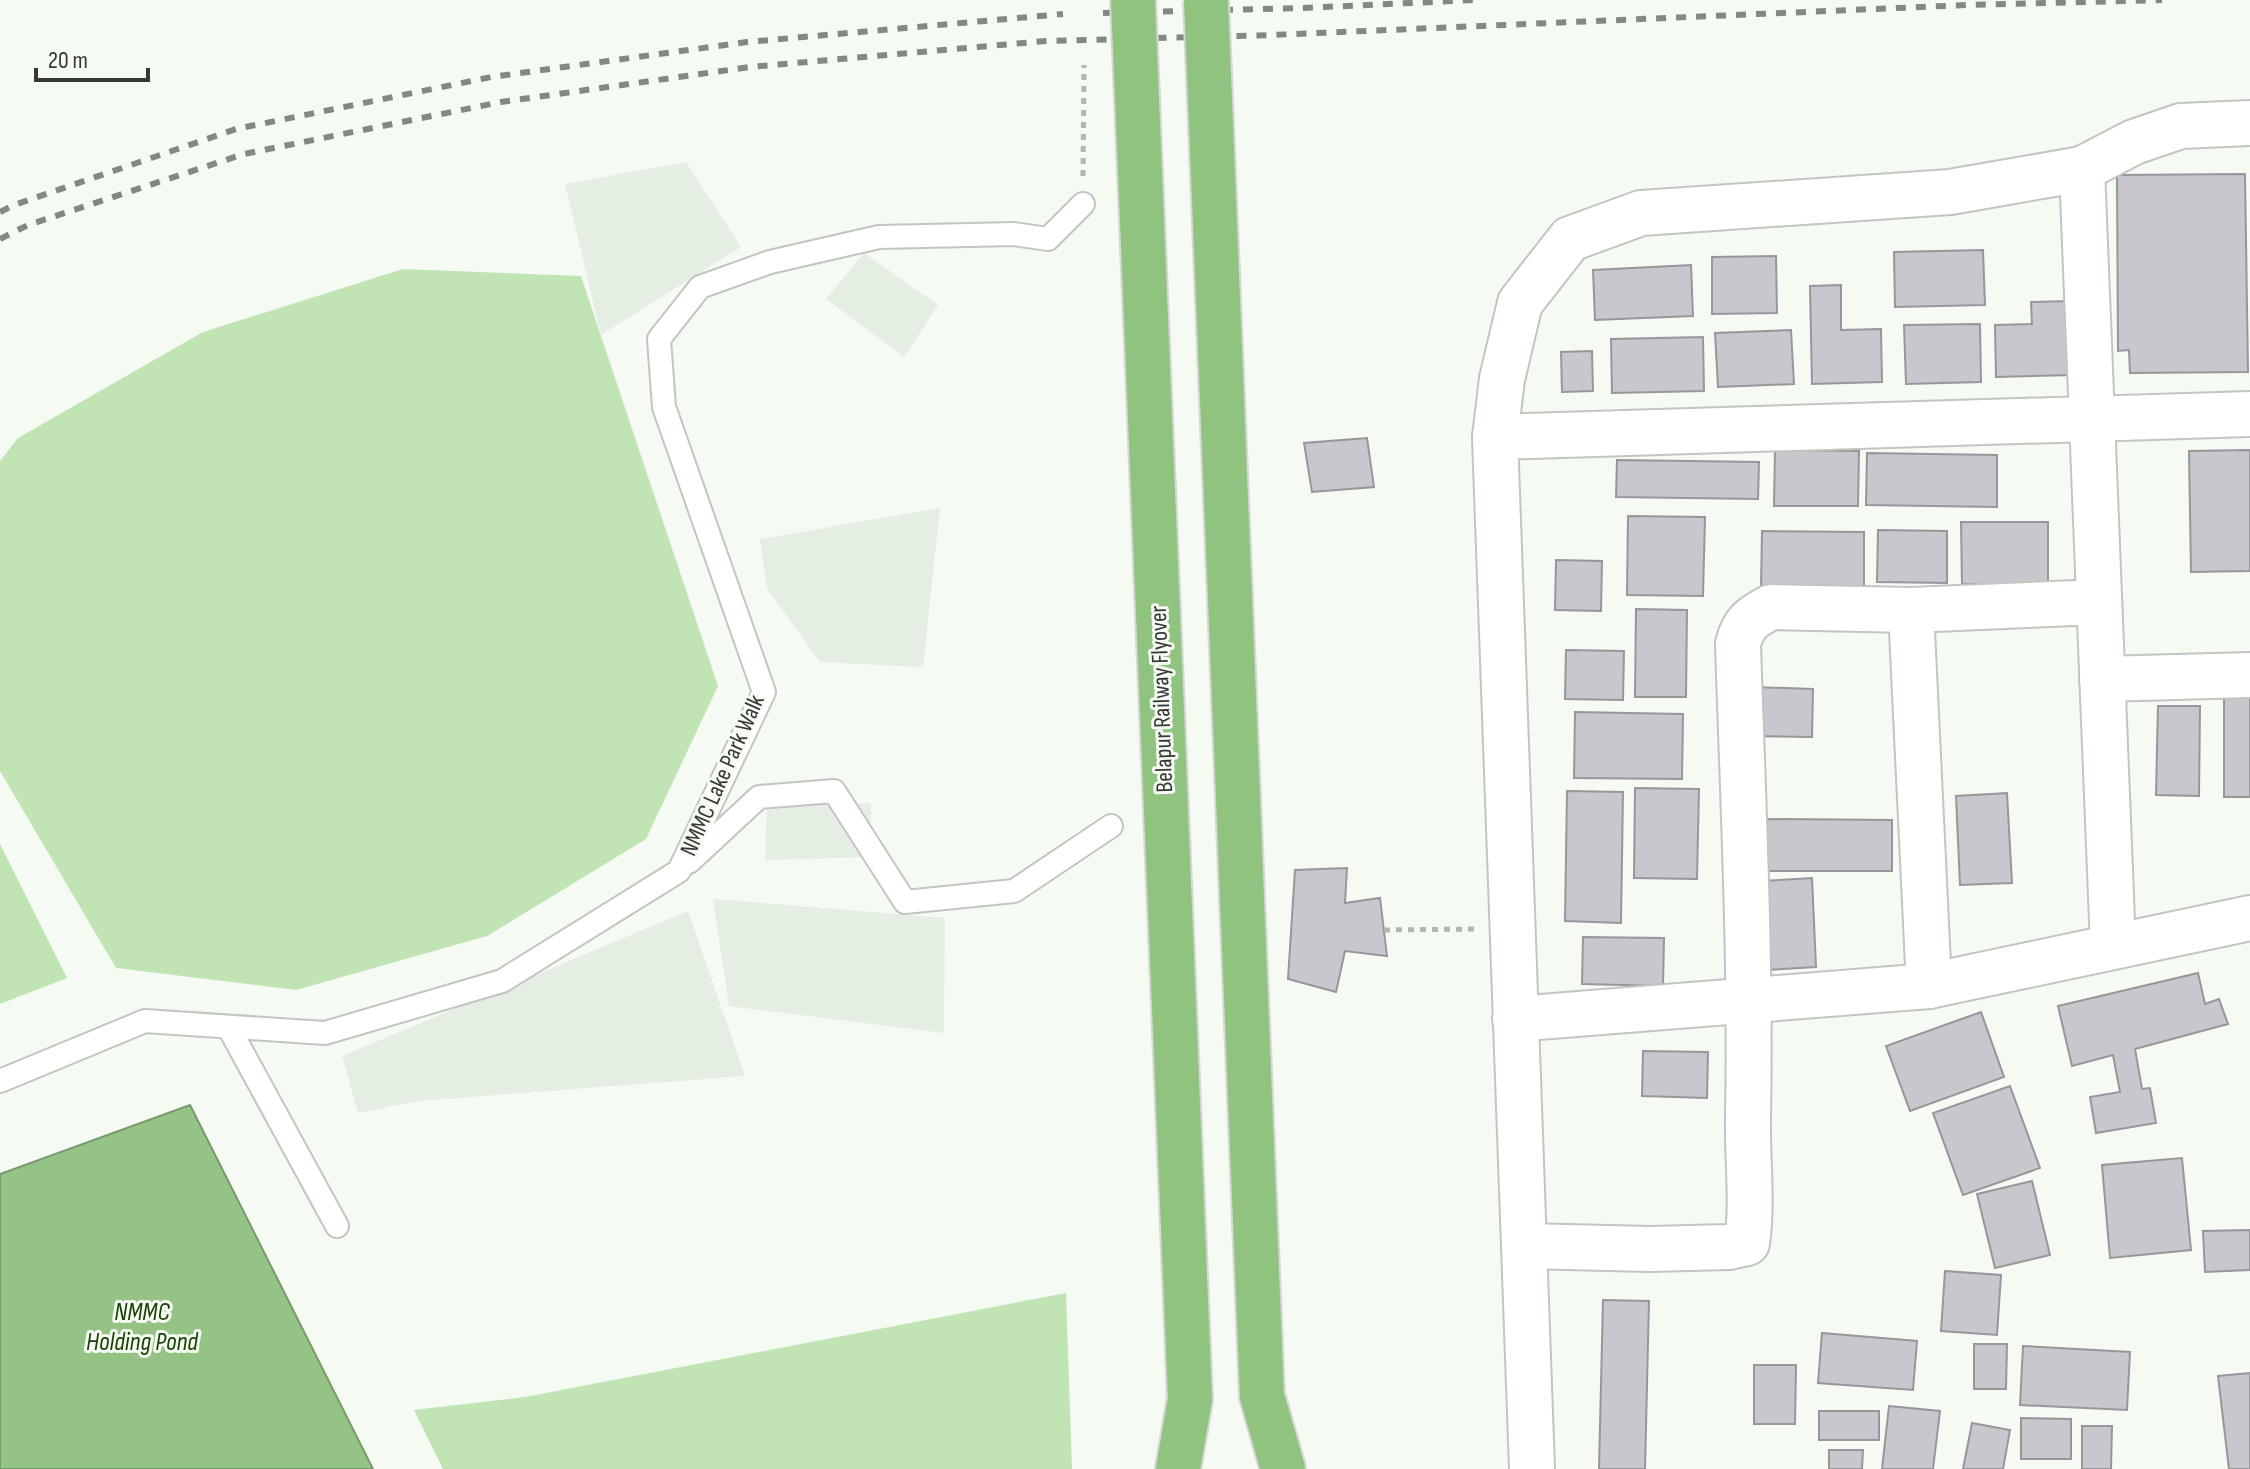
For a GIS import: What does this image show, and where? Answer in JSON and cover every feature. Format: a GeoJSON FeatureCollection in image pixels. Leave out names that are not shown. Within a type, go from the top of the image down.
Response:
{"type":"FeatureCollection","features":[{"type":"Feature","properties":{"kind":"highway","name":"Belapur Railway Flyover"},"geometry":{"type":"LineString","coordinates":[[1133,0],[1190,1399]]}},
{"type":"Feature","properties":{"kind":"highway"},"geometry":{"type":"LineString","coordinates":[[1206,0],[1262,1396],[1268,1469]]}},
{"type":"Feature","properties":{"kind":"highway"},"geometry":{"type":"LineString","coordinates":[[1262,1396],[1283,1469]]}},
{"type":"Feature","properties":{"kind":"highway"},"geometry":{"type":"LineString","coordinates":[[1178,1469],[1190,1399]]}},
{"type":"Feature","properties":{"kind":"highway"},"geometry":{"type":"LineString","coordinates":[[1190,1399],[1191,1469]]}},
{"type":"Feature","properties":{"kind":"street"},"geometry":{"type":"LineString","coordinates":[[1532,1469],[1495,437],[1502,379],[1520,303],[1570,239],[1641,213],[1950,192],[2082,169],[2134,142],[2181,126],[2250,123]]}},
{"type":"Feature","properties":{"kind":"street"},"geometry":{"type":"LineString","coordinates":[[2082,169],[2113,946]]}},
{"type":"Feature","properties":{"kind":"street"},"geometry":{"type":"LineString","coordinates":[[1495,437],[2250,414]]}},
{"type":"Feature","properties":{"kind":"street"},"geometry":{"type":"LineString","coordinates":[[1524,1246],[1650,1249],[1729,1247],[1747,1243],[1751,1216],[1747,1149],[1750,1000],[1738,644],[1741,629],[1752,617],[1771,607],[1911,610],[2099,602]]}},
{"type":"Feature","properties":{"kind":"street"},"geometry":{"type":"LineString","coordinates":[[1911,610],[1929,986]]}},
{"type":"Feature","properties":{"kind":"street"},"geometry":{"type":"LineString","coordinates":[[2102,679],[2250,675]]}},
{"type":"Feature","properties":{"kind":"street"},"geometry":{"type":"LineString","coordinates":[[1515,1019],[1929,986],[2250,918]]}},
{"type":"Feature","properties":{"kind":"lane","name":"NMMC Lake Park Walk"},"geometry":{"type":"LineString","coordinates":[[0,1081],[145,1021],[325,1033],[502,981],[679,871],[764,692],[664,407],[659,339],[700,287],[770,262],[879,237],[1014,234],[1048,239],[1083,204]]}},
{"type":"Feature","properties":{"kind":"lane"},"geometry":{"type":"LineString","coordinates":[[679,871],[759,797],[834,791],[905,902],[1014,891],[1111,826]]}},
{"type":"Feature","properties":{"kind":"lane"},"geometry":{"type":"LineString","coordinates":[[229,1028],[337,1226]]}},
{"type":"Feature","properties":{"kind":"path"},"geometry":{"type":"LineString","coordinates":[[1083,204],[1084,65]]}},
{"type":"Feature","properties":{"kind":"path"},"geometry":{"type":"LineString","coordinates":[[1384,930],[1512,929]]}},
{"type":"Feature","properties":{"kind":"shaded area"},"geometry":{"type":"Polygon","coordinates":[[[686,162],[741,247],[601,335],[565,184],[686,162]]]}},
{"type":"Feature","properties":{"kind":"shaded area"},"geometry":{"type":"Polygon","coordinates":[[[864,253],[938,305],[904,357],[826,299],[864,253]]]}},
{"type":"Feature","properties":{"kind":"shaded area"},"geometry":{"type":"Polygon","coordinates":[[[403,269],[581,276],[718,686],[646,839],[487,936],[296,990],[116,968],[0,771],[0,461],[18,438],[203,332],[403,269]]]}},
{"type":"Feature","properties":{"kind":"shaded area"},"geometry":{"type":"Polygon","coordinates":[[[940,508],[923,667],[820,662],[767,589],[760,539],[940,508]]]}},
{"type":"Feature","properties":{"kind":"shaded area"},"geometry":{"type":"Polygon","coordinates":[[[871,803],[871,857],[765,860],[767,807],[871,803]]]}},
{"type":"Feature","properties":{"kind":"shaded area"},"geometry":{"type":"Polygon","coordinates":[[[0,844],[67,978],[0,1004],[0,844]]]}},
{"type":"Feature","properties":{"kind":"shaded area"},"geometry":{"type":"Polygon","coordinates":[[[713,899],[945,918],[944,1033],[729,1006],[713,899]]]}},
{"type":"Feature","properties":{"kind":"shaded area"},"geometry":{"type":"Polygon","coordinates":[[[688,911],[745,1076],[418,1101],[358,1113],[342,1056],[688,911]]]}},
{"type":"Feature","properties":{"kind":"shaded area"},"geometry":{"type":"Polygon","coordinates":[[[1066,1293],[1072,1469],[443,1469],[414,1410],[525,1397],[1066,1293]]]}},
{"type":"Feature","properties":{"kind":"water","name":"NMMC Holding Pond"},"geometry":{"type":"Polygon","coordinates":[[[190,1105],[373,1469],[0,1469],[0,1174],[190,1105]]]}},
{"type":"Feature","properties":{"kind":"building"},"geometry":{"type":"Polygon","coordinates":[[[2245,174],[2248,372],[2130,373],[2129,350],[2118,351],[2117,175],[2245,174]]]}},
{"type":"Feature","properties":{"kind":"building"},"geometry":{"type":"Polygon","coordinates":[[[1983,250],[1985,305],[1895,307],[1894,252],[1983,250]]]}},
{"type":"Feature","properties":{"kind":"building"},"geometry":{"type":"Polygon","coordinates":[[[1776,256],[1777,313],[1712,314],[1712,257],[1776,256]]]}},
{"type":"Feature","properties":{"kind":"building"},"geometry":{"type":"Polygon","coordinates":[[[1691,265],[1693,316],[1595,320],[1593,270],[1691,265]]]}},
{"type":"Feature","properties":{"kind":"building"},"geometry":{"type":"Polygon","coordinates":[[[1841,285],[1841,330],[1881,329],[1882,382],[1812,384],[1810,286],[1841,285]]]}},
{"type":"Feature","properties":{"kind":"building"},"geometry":{"type":"Polygon","coordinates":[[[2072,301],[2074,375],[1996,377],[1995,325],[2032,324],[2031,302],[2072,301]]]}},
{"type":"Feature","properties":{"kind":"building"},"geometry":{"type":"Polygon","coordinates":[[[1980,324],[1981,382],[1906,384],[1904,325],[1980,324]]]}},
{"type":"Feature","properties":{"kind":"building"},"geometry":{"type":"Polygon","coordinates":[[[1791,330],[1794,384],[1718,387],[1715,333],[1791,330]]]}},
{"type":"Feature","properties":{"kind":"building"},"geometry":{"type":"Polygon","coordinates":[[[1703,337],[1704,391],[1612,393],[1611,339],[1703,337]]]}},
{"type":"Feature","properties":{"kind":"building"},"geometry":{"type":"Polygon","coordinates":[[[1592,351],[1593,391],[1562,392],[1561,352],[1592,351]]]}},
{"type":"Feature","properties":{"kind":"building"},"geometry":{"type":"Polygon","coordinates":[[[1367,438],[1374,487],[1312,492],[1304,443],[1367,438]]]}},
{"type":"Feature","properties":{"kind":"building"},"geometry":{"type":"Polygon","coordinates":[[[1775,450],[1859,451],[1858,506],[1774,506],[1775,450]]]}},
{"type":"Feature","properties":{"kind":"building"},"geometry":{"type":"Polygon","coordinates":[[[2250,450],[2250,571],[2191,572],[2189,451],[2250,450]]]}},
{"type":"Feature","properties":{"kind":"building"},"geometry":{"type":"Polygon","coordinates":[[[1867,453],[1997,455],[1997,507],[1866,505],[1867,453]]]}},
{"type":"Feature","properties":{"kind":"building"},"geometry":{"type":"Polygon","coordinates":[[[1617,460],[1759,462],[1758,499],[1616,497],[1617,460]]]}},
{"type":"Feature","properties":{"kind":"building"},"geometry":{"type":"Polygon","coordinates":[[[1628,516],[1705,517],[1703,596],[1627,595],[1628,516]]]}},
{"type":"Feature","properties":{"kind":"building"},"geometry":{"type":"Polygon","coordinates":[[[1961,522],[2048,522],[2048,584],[1962,584],[1961,522]]]}},
{"type":"Feature","properties":{"kind":"building"},"geometry":{"type":"Polygon","coordinates":[[[1878,530],[1947,531],[1947,583],[1877,582],[1878,530]]]}},
{"type":"Feature","properties":{"kind":"building"},"geometry":{"type":"Polygon","coordinates":[[[1762,531],[1864,532],[1864,591],[1761,589],[1762,531]]]}},
{"type":"Feature","properties":{"kind":"building"},"geometry":{"type":"Polygon","coordinates":[[[1556,560],[1602,561],[1601,611],[1555,610],[1556,560]]]}},
{"type":"Feature","properties":{"kind":"building"},"geometry":{"type":"Polygon","coordinates":[[[1636,609],[1687,610],[1686,697],[1635,697],[1636,609]]]}},
{"type":"Feature","properties":{"kind":"building"},"geometry":{"type":"Polygon","coordinates":[[[1566,650],[1624,651],[1623,700],[1565,699],[1566,650]]]}},
{"type":"Feature","properties":{"kind":"building"},"geometry":{"type":"Polygon","coordinates":[[[1753,687],[1813,689],[1812,737],[1752,736],[1753,687]]]}},
{"type":"Feature","properties":{"kind":"building"},"geometry":{"type":"Polygon","coordinates":[[[2224,696],[2250,696],[2250,797],[2224,797],[2224,696]]]}},
{"type":"Feature","properties":{"kind":"building"},"geometry":{"type":"Polygon","coordinates":[[[2158,706],[2200,706],[2199,796],[2156,795],[2158,706]]]}},
{"type":"Feature","properties":{"kind":"building"},"geometry":{"type":"Polygon","coordinates":[[[1575,712],[1683,714],[1682,779],[1574,778],[1575,712]]]}},
{"type":"Feature","properties":{"kind":"building"},"geometry":{"type":"Polygon","coordinates":[[[1635,788],[1699,789],[1697,879],[1634,878],[1635,788]]]}},
{"type":"Feature","properties":{"kind":"building"},"geometry":{"type":"Polygon","coordinates":[[[1567,791],[1623,792],[1621,923],[1565,921],[1567,791]]]}},
{"type":"Feature","properties":{"kind":"building"},"geometry":{"type":"Polygon","coordinates":[[[2007,793],[2012,883],[1960,885],[1956,796],[2007,793]]]}},
{"type":"Feature","properties":{"kind":"building"},"geometry":{"type":"Polygon","coordinates":[[[1763,819],[1892,820],[1892,871],[1763,871],[1763,819]]]}},
{"type":"Feature","properties":{"kind":"building"},"geometry":{"type":"Polygon","coordinates":[[[1347,868],[1345,903],[1380,898],[1387,956],[1345,951],[1336,992],[1288,979],[1295,870],[1347,868]]]}},
{"type":"Feature","properties":{"kind":"building"},"geometry":{"type":"Polygon","coordinates":[[[1812,878],[1816,967],[1766,970],[1762,881],[1812,878]]]}},
{"type":"Feature","properties":{"kind":"building"},"geometry":{"type":"Polygon","coordinates":[[[1583,937],[1664,938],[1663,986],[1582,984],[1583,937]]]}},
{"type":"Feature","properties":{"kind":"building"},"geometry":{"type":"Polygon","coordinates":[[[2198,973],[2205,1004],[2219,999],[2228,1024],[2135,1049],[2142,1089],[2150,1088],[2156,1123],[2096,1133],[2090,1097],[2120,1092],[2113,1055],[2072,1066],[2058,1006],[2198,973]]]}},
{"type":"Feature","properties":{"kind":"building"},"geometry":{"type":"Polygon","coordinates":[[[1981,1012],[2004,1077],[1910,1111],[1886,1046],[1981,1012]]]}},
{"type":"Feature","properties":{"kind":"building"},"geometry":{"type":"Polygon","coordinates":[[[1643,1051],[1708,1052],[1707,1098],[1642,1096],[1643,1051]]]}},
{"type":"Feature","properties":{"kind":"building"},"geometry":{"type":"Polygon","coordinates":[[[2010,1086],[2040,1168],[1963,1195],[1933,1113],[2010,1086]]]}},
{"type":"Feature","properties":{"kind":"building"},"geometry":{"type":"Polygon","coordinates":[[[2182,1158],[2191,1250],[2110,1258],[2102,1165],[2182,1158]]]}},
{"type":"Feature","properties":{"kind":"building"},"geometry":{"type":"Polygon","coordinates":[[[2032,1181],[2050,1255],[1995,1268],[1977,1194],[2032,1181]]]}},
{"type":"Feature","properties":{"kind":"building"},"geometry":{"type":"Polygon","coordinates":[[[2250,1230],[2250,1270],[2205,1272],[2203,1231],[2250,1230]]]}},
{"type":"Feature","properties":{"kind":"building"},"geometry":{"type":"Polygon","coordinates":[[[1945,1271],[2001,1275],[1997,1335],[1941,1331],[1945,1271]]]}},
{"type":"Feature","properties":{"kind":"building"},"geometry":{"type":"Polygon","coordinates":[[[1603,1300],[1649,1301],[1645,1469],[1599,1469],[1603,1300]]]}},
{"type":"Feature","properties":{"kind":"building"},"geometry":{"type":"Polygon","coordinates":[[[1822,1333],[1917,1341],[1913,1390],[1818,1383],[1822,1333]]]}},
{"type":"Feature","properties":{"kind":"building"},"geometry":{"type":"Polygon","coordinates":[[[1974,1344],[2007,1344],[2006,1389],[1974,1389],[1974,1344]]]}},
{"type":"Feature","properties":{"kind":"building"},"geometry":{"type":"Polygon","coordinates":[[[2023,1346],[2130,1352],[2127,1410],[2020,1405],[2023,1346]]]}},
{"type":"Feature","properties":{"kind":"building"},"geometry":{"type":"Polygon","coordinates":[[[1754,1365],[1796,1365],[1795,1424],[1754,1424],[1754,1365]]]}},
{"type":"Feature","properties":{"kind":"building"},"geometry":{"type":"Polygon","coordinates":[[[2250,1373],[2250,1469],[2229,1469],[2218,1376],[2250,1373]]]}},
{"type":"Feature","properties":{"kind":"building"},"geometry":{"type":"Polygon","coordinates":[[[1889,1406],[1940,1411],[1933,1469],[1882,1469],[1889,1406]]]}},
{"type":"Feature","properties":{"kind":"building"},"geometry":{"type":"Polygon","coordinates":[[[1819,1411],[1879,1411],[1879,1440],[1819,1440],[1819,1411]]]}},
{"type":"Feature","properties":{"kind":"building"},"geometry":{"type":"Polygon","coordinates":[[[2021,1418],[2071,1419],[2071,1459],[2021,1459],[2021,1418]]]}},
{"type":"Feature","properties":{"kind":"building"},"geometry":{"type":"Polygon","coordinates":[[[1972,1423],[2010,1430],[2003,1469],[1963,1469],[1972,1423]]]}},
{"type":"Feature","properties":{"kind":"building"},"geometry":{"type":"Polygon","coordinates":[[[2082,1426],[2112,1426],[2111,1469],[2082,1469],[2082,1426]]]}},
{"type":"Feature","properties":{"kind":"building"},"geometry":{"type":"Polygon","coordinates":[[[1829,1450],[1863,1450],[1862,1469],[1829,1469],[1829,1450]]]}},
{"type":"Feature","properties":{"kind":"railway"},"geometry":{"type":"LineString","coordinates":[[1103,13],[1475,0]]}},
{"type":"Feature","properties":{"kind":"railway"},"geometry":{"type":"LineString","coordinates":[[0,239],[28,225],[244,154],[501,102],[750,67],[1046,41],[2162,0]]}},
{"type":"Feature","properties":{"kind":"railway"},"geometry":{"type":"LineString","coordinates":[[0,212],[236,129],[491,77],[747,42],[1063,14]]}}]}
